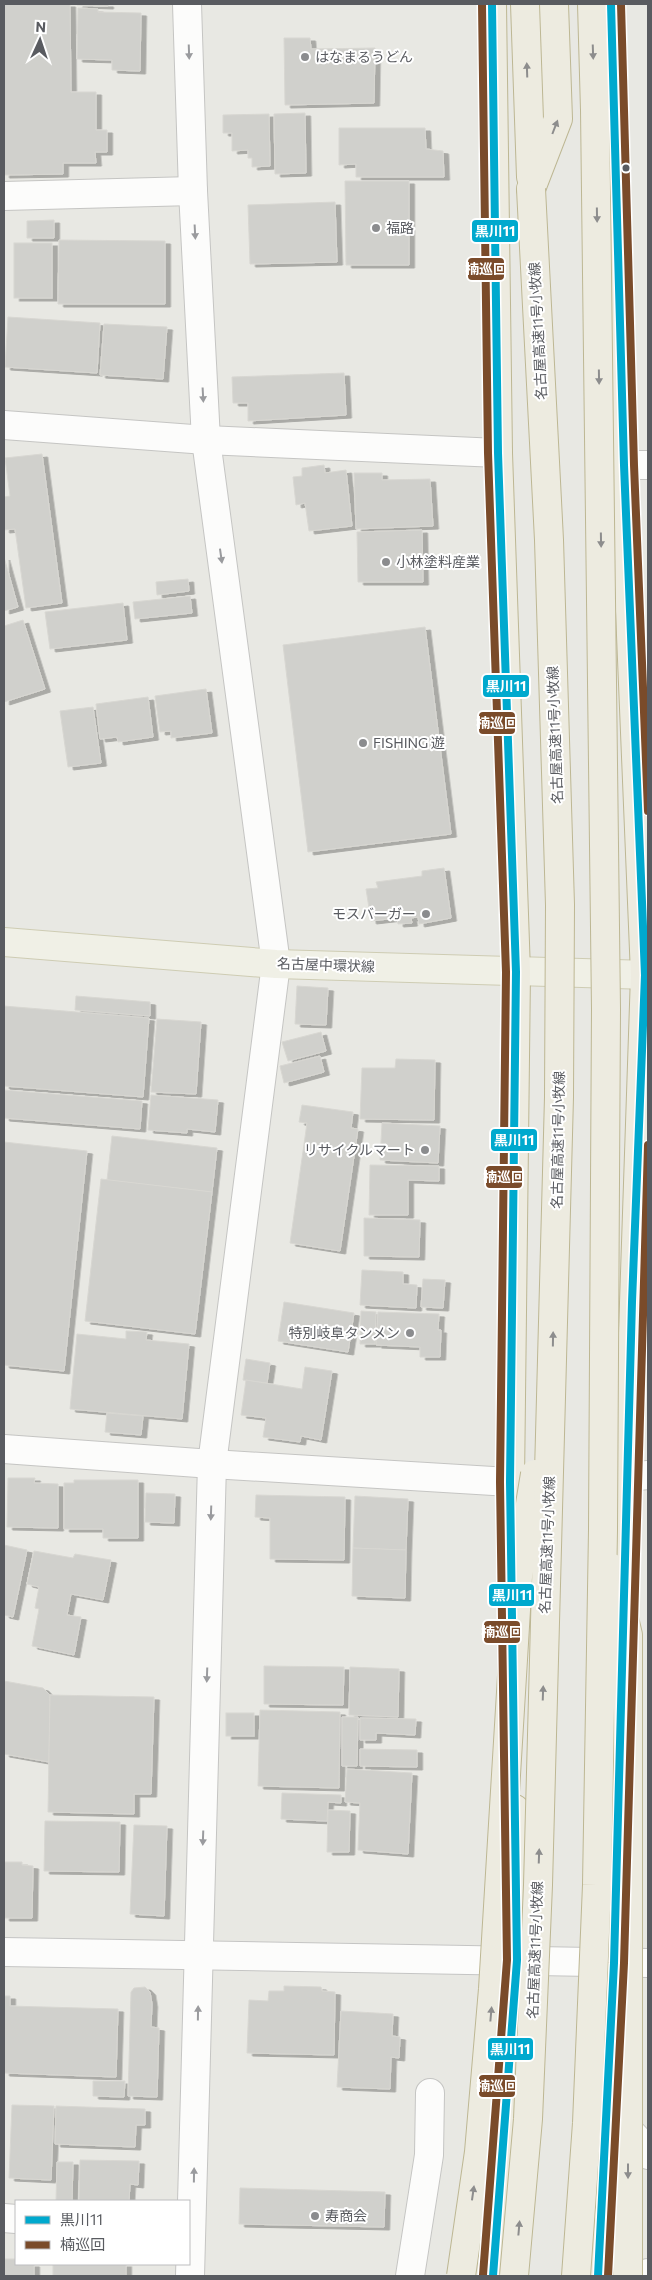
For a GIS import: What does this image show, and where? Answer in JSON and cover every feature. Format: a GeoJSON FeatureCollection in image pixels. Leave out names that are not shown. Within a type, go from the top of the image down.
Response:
{"type":"FeatureCollection","features":[{"type":"Feature","properties":{"kind":"highway"},"geometry":{"type":"LineString","coordinates":[[492,4],[498,453],[516,972],[510,1482],[517,1960],[493,2276]]}},
{"type":"Feature","properties":{"kind":"highway","name":"名古屋高速11号小牧線"},"geometry":{"type":"LineString","coordinates":[[514,2276],[528,2119],[538,1894],[559,1097],[560,905],[549,540],[531,189],[525,4]]}},
{"type":"Feature","properties":{"kind":"highway"},"geometry":{"type":"LineString","coordinates":[[531,189],[558,120],[554,4]]}},
{"type":"Feature","properties":{"kind":"highway"},"geometry":{"type":"LineString","coordinates":[[576,2276],[587,2124],[597,1885],[603,1530],[606,1009],[595,110],[592,4]]}},
{"type":"Feature","properties":{"kind":"highway"},"geometry":{"type":"LineString","coordinates":[[598,2276],[638,1476],[647,975],[636,465],[611,4]]}},
{"type":"Feature","properties":{"kind":"highway"},"geometry":{"type":"LineString","coordinates":[[461,2276],[479,2152],[493,1999],[518,1577],[552,1370]]}},
{"type":"Feature","properties":{"kind":"highway"},"geometry":{"type":"LineString","coordinates":[[603,1530],[628,1635],[628,2276]]}},
{"type":"Feature","properties":{"kind":"main road","name":"名古屋中環状線"},"geometry":{"type":"LineString","coordinates":[[4,942],[276,964],[647,975]]}},
{"type":"Feature","properties":{"kind":"street"},"geometry":{"type":"LineString","coordinates":[[188,4],[193,191],[206,440],[276,964],[212,1464],[190,2276]]}},
{"type":"Feature","properties":{"kind":"street"},"geometry":{"type":"LineString","coordinates":[[4,196],[193,191]]}},
{"type":"Feature","properties":{"kind":"street"},"geometry":{"type":"LineString","coordinates":[[4,425],[206,440],[498,453]]}},
{"type":"Feature","properties":{"kind":"street"},"geometry":{"type":"LineString","coordinates":[[4,1449],[510,1482]]}},
{"type":"Feature","properties":{"kind":"street"},"geometry":{"type":"LineString","coordinates":[[4,1952],[648,1963]]}},
{"type":"Feature","properties":{"kind":"street"},"geometry":{"type":"LineString","coordinates":[[410,2276],[429,2155],[430,2093]]}},
{"type":"Feature","properties":{"kind":"street"},"geometry":{"type":"LineString","coordinates":[[606,2107],[636,2138],[648,2155]]}},
{"type":"Feature","properties":{"kind":"building"},"geometry":{"type":"Polygon","coordinates":[[[4,4],[70,4],[71,92],[96,92],[96,130],[107,130],[107,152],[95,152],[96,163],[63,163],[63,174],[4,175],[4,4]]]}},
{"type":"Feature","properties":{"kind":"building"},"geometry":{"type":"Polygon","coordinates":[[[108,4],[108,6],[77,5],[108,4]]]}},
{"type":"Feature","properties":{"kind":"building"},"geometry":{"type":"Polygon","coordinates":[[[78,8],[98,9],[98,12],[141,13],[140,71],[112,70],[112,60],[77,59],[78,8]]]}},
{"type":"Feature","properties":{"kind":"building"},"geometry":{"type":"Polygon","coordinates":[[[284,38],[310,38],[311,49],[375,48],[374,103],[285,105],[284,38]]]}},
{"type":"Feature","properties":{"kind":"building"},"geometry":{"type":"Polygon","coordinates":[[[305,113],[306,173],[275,174],[274,114],[305,113]]]}},
{"type":"Feature","properties":{"kind":"building"},"geometry":{"type":"Polygon","coordinates":[[[269,114],[270,166],[252,167],[252,158],[248,158],[248,150],[232,151],[232,133],[223,133],[223,115],[269,114]]]}},
{"type":"Feature","properties":{"kind":"building"},"geometry":{"type":"Polygon","coordinates":[[[339,128],[425,128],[426,149],[443,151],[444,177],[356,177],[356,164],[339,165],[339,128]]]}},
{"type":"Feature","properties":{"kind":"building"},"geometry":{"type":"Polygon","coordinates":[[[345,181],[409,181],[409,265],[346,265],[345,181]]]}},
{"type":"Feature","properties":{"kind":"building"},"geometry":{"type":"Polygon","coordinates":[[[335,202],[337,262],[250,264],[248,205],[335,202]]]}},
{"type":"Feature","properties":{"kind":"building"},"geometry":{"type":"Polygon","coordinates":[[[54,220],[54,238],[27,238],[27,221],[54,220]]]}},
{"type":"Feature","properties":{"kind":"building"},"geometry":{"type":"Polygon","coordinates":[[[59,240],[165,241],[165,304],[58,304],[59,240]]]}},
{"type":"Feature","properties":{"kind":"building"},"geometry":{"type":"Polygon","coordinates":[[[14,243],[52,243],[52,298],[14,298],[14,243]]]}},
{"type":"Feature","properties":{"kind":"building"},"geometry":{"type":"Polygon","coordinates":[[[8,317],[100,323],[97,373],[5,367],[8,317]]]}},
{"type":"Feature","properties":{"kind":"building"},"geometry":{"type":"Polygon","coordinates":[[[104,324],[167,327],[163,379],[100,375],[104,324]]]}},
{"type":"Feature","properties":{"kind":"building"},"geometry":{"type":"Polygon","coordinates":[[[344,373],[346,415],[248,421],[248,403],[233,403],[232,377],[344,373]]]}},
{"type":"Feature","properties":{"kind":"building"},"geometry":{"type":"Polygon","coordinates":[[[42,454],[62,603],[26,608],[15,529],[4,530],[4,497],[10,496],[5,458],[42,454]]]}},
{"type":"Feature","properties":{"kind":"building"},"geometry":{"type":"Polygon","coordinates":[[[324,465],[325,473],[346,470],[352,526],[309,531],[305,503],[296,505],[293,477],[302,476],[302,468],[324,465]]]}},
{"type":"Feature","properties":{"kind":"building"},"geometry":{"type":"Polygon","coordinates":[[[354,473],[382,473],[382,480],[430,479],[433,526],[356,529],[354,473]]]}},
{"type":"Feature","properties":{"kind":"building"},"geometry":{"type":"Polygon","coordinates":[[[422,530],[423,582],[358,582],[357,532],[422,530]]]}},
{"type":"Feature","properties":{"kind":"building"},"geometry":{"type":"Polygon","coordinates":[[[4,557],[18,607],[4,611],[4,557]]]}},
{"type":"Feature","properties":{"kind":"building"},"geometry":{"type":"Polygon","coordinates":[[[188,579],[189,591],[157,595],[156,582],[188,579]]]}},
{"type":"Feature","properties":{"kind":"building"},"geometry":{"type":"Polygon","coordinates":[[[190,596],[192,613],[135,619],[133,602],[190,596]]]}},
{"type":"Feature","properties":{"kind":"building"},"geometry":{"type":"Polygon","coordinates":[[[123,603],[127,640],[50,649],[45,612],[123,603]]]}},
{"type":"Feature","properties":{"kind":"building"},"geometry":{"type":"Polygon","coordinates":[[[23,620],[45,689],[4,702],[4,626],[23,620]]]}},
{"type":"Feature","properties":{"kind":"building"},"geometry":{"type":"Polygon","coordinates":[[[425,627],[451,834],[308,852],[283,645],[425,627]]]}},
{"type":"Feature","properties":{"kind":"building"},"geometry":{"type":"Polygon","coordinates":[[[206,689],[212,733],[171,738],[171,731],[160,732],[155,696],[206,689]]]}},
{"type":"Feature","properties":{"kind":"building"},"geometry":{"type":"Polygon","coordinates":[[[148,697],[153,737],[118,742],[117,737],[100,739],[96,704],[148,697]]]}},
{"type":"Feature","properties":{"kind":"building"},"geometry":{"type":"Polygon","coordinates":[[[93,707],[101,763],[68,767],[60,711],[93,707]]]}},
{"type":"Feature","properties":{"kind":"building"},"geometry":{"type":"Polygon","coordinates":[[[444,868],[451,918],[419,924],[418,917],[411,918],[412,923],[398,924],[397,918],[371,921],[366,889],[378,888],[376,882],[422,876],[422,871],[444,868]]]}},
{"type":"Feature","properties":{"kind":"building"},"geometry":{"type":"Polygon","coordinates":[[[297,986],[328,988],[326,1025],[295,1024],[297,986]]]}},
{"type":"Feature","properties":{"kind":"building"},"geometry":{"type":"Polygon","coordinates":[[[76,996],[150,1002],[150,1016],[75,1010],[76,996]]]}},
{"type":"Feature","properties":{"kind":"building"},"geometry":{"type":"Polygon","coordinates":[[[4,1006],[149,1018],[143,1097],[4,1086],[4,1006]]]}},
{"type":"Feature","properties":{"kind":"building"},"geometry":{"type":"Polygon","coordinates":[[[157,1019],[201,1022],[196,1094],[151,1092],[157,1019]]]}},
{"type":"Feature","properties":{"kind":"building"},"geometry":{"type":"Polygon","coordinates":[[[321,1032],[326,1051],[288,1061],[282,1042],[321,1032]]]}},
{"type":"Feature","properties":{"kind":"building"},"geometry":{"type":"Polygon","coordinates":[[[320,1056],[324,1072],[284,1083],[280,1066],[320,1056]]]}},
{"type":"Feature","properties":{"kind":"building"},"geometry":{"type":"Polygon","coordinates":[[[396,1059],[435,1060],[434,1120],[360,1119],[362,1068],[395,1068],[396,1059]]]}},
{"type":"Feature","properties":{"kind":"building"},"geometry":{"type":"Polygon","coordinates":[[[4,1090],[142,1101],[140,1129],[4,1118],[4,1090]]]}},
{"type":"Feature","properties":{"kind":"building"},"geometry":{"type":"Polygon","coordinates":[[[151,1095],[218,1100],[215,1132],[187,1129],[187,1133],[148,1130],[151,1095]]]}},
{"type":"Feature","properties":{"kind":"building"},"geometry":{"type":"Polygon","coordinates":[[[302,1105],[353,1112],[351,1128],[358,1129],[340,1251],[290,1243],[307,1123],[299,1122],[302,1105]]]}},
{"type":"Feature","properties":{"kind":"building"},"geometry":{"type":"Polygon","coordinates":[[[382,1123],[440,1126],[438,1163],[380,1160],[382,1123]]]}},
{"type":"Feature","properties":{"kind":"building"},"geometry":{"type":"Polygon","coordinates":[[[112,1136],[217,1148],[212,1192],[107,1180],[112,1136]]]}},
{"type":"Feature","properties":{"kind":"building"},"geometry":{"type":"Polygon","coordinates":[[[4,1142],[87,1151],[64,1371],[4,1365],[4,1142]]]}},
{"type":"Feature","properties":{"kind":"building"},"geometry":{"type":"Polygon","coordinates":[[[370,1165],[439,1166],[439,1181],[408,1180],[408,1215],[369,1215],[370,1165]]]}},
{"type":"Feature","properties":{"kind":"building"},"geometry":{"type":"Polygon","coordinates":[[[101,1179],[212,1192],[195,1334],[85,1321],[101,1179]]]}},
{"type":"Feature","properties":{"kind":"building"},"geometry":{"type":"Polygon","coordinates":[[[364,1218],[420,1220],[419,1257],[364,1256],[364,1218]]]}},
{"type":"Feature","properties":{"kind":"building"},"geometry":{"type":"Polygon","coordinates":[[[362,1270],[403,1272],[403,1284],[417,1285],[416,1308],[360,1305],[362,1270]]]}},
{"type":"Feature","properties":{"kind":"building"},"geometry":{"type":"Polygon","coordinates":[[[423,1279],[445,1280],[443,1308],[421,1307],[423,1279]]]}},
{"type":"Feature","properties":{"kind":"building"},"geometry":{"type":"Polygon","coordinates":[[[284,1302],[354,1313],[348,1352],[278,1341],[284,1302]]]}},
{"type":"Feature","properties":{"kind":"building"},"geometry":{"type":"Polygon","coordinates":[[[361,1311],[376,1312],[375,1344],[360,1344],[361,1311]]]}},
{"type":"Feature","properties":{"kind":"building"},"geometry":{"type":"Polygon","coordinates":[[[378,1312],[439,1314],[438,1330],[441,1330],[440,1357],[420,1357],[420,1347],[376,1345],[378,1312]]]}},
{"type":"Feature","properties":{"kind":"building"},"geometry":{"type":"Polygon","coordinates":[[[126,1331],[147,1332],[146,1340],[189,1344],[182,1419],[70,1409],[77,1334],[126,1339],[126,1331]]]}},
{"type":"Feature","properties":{"kind":"building"},"geometry":{"type":"Polygon","coordinates":[[[246,1359],[270,1363],[267,1383],[243,1380],[246,1359]]]}},
{"type":"Feature","properties":{"kind":"building"},"geometry":{"type":"Polygon","coordinates":[[[305,1367],[332,1371],[321,1440],[301,1436],[300,1442],[263,1437],[266,1418],[241,1415],[246,1380],[302,1389],[305,1367]]]}},
{"type":"Feature","properties":{"kind":"building"},"geometry":{"type":"Polygon","coordinates":[[[107,1413],[143,1416],[141,1435],[105,1432],[107,1413]]]}},
{"type":"Feature","properties":{"kind":"building"},"geometry":{"type":"Polygon","coordinates":[[[8,1478],[35,1478],[34,1483],[58,1484],[58,1528],[7,1527],[8,1478]]]}},
{"type":"Feature","properties":{"kind":"building"},"geometry":{"type":"Polygon","coordinates":[[[74,1480],[138,1480],[138,1538],[103,1538],[103,1529],[64,1529],[64,1483],[74,1483],[74,1480]]]}},
{"type":"Feature","properties":{"kind":"building"},"geometry":{"type":"Polygon","coordinates":[[[146,1493],[175,1494],[174,1523],[145,1522],[146,1493]]]}},
{"type":"Feature","properties":{"kind":"building"},"geometry":{"type":"Polygon","coordinates":[[[256,1495],[345,1497],[344,1560],[270,1559],[270,1518],[255,1517],[256,1495]]]}},
{"type":"Feature","properties":{"kind":"building"},"geometry":{"type":"Polygon","coordinates":[[[355,1496],[408,1499],[406,1550],[353,1548],[355,1496]]]}},
{"type":"Feature","properties":{"kind":"building"},"geometry":{"type":"Polygon","coordinates":[[[4,1545],[27,1550],[13,1617],[4,1615],[4,1545]]]}},
{"type":"Feature","properties":{"kind":"building"},"geometry":{"type":"Polygon","coordinates":[[[353,1548],[406,1550],[405,1598],[352,1596],[353,1548]]]}},
{"type":"Feature","properties":{"kind":"building"},"geometry":{"type":"Polygon","coordinates":[[[34,1551],[73,1558],[75,1554],[111,1560],[103,1600],[71,1594],[67,1615],[81,1617],[74,1655],[32,1646],[39,1609],[35,1608],[39,1587],[27,1584],[34,1551]]]}},
{"type":"Feature","properties":{"kind":"building"},"geometry":{"type":"Polygon","coordinates":[[[264,1666],[344,1667],[343,1705],[264,1704],[264,1666]]]}},
{"type":"Feature","properties":{"kind":"building"},"geometry":{"type":"Polygon","coordinates":[[[350,1667],[399,1669],[398,1717],[349,1715],[350,1667]]]}},
{"type":"Feature","properties":{"kind":"building"},"geometry":{"type":"Polygon","coordinates":[[[4,1681],[43,1688],[50,1695],[49,1762],[4,1754],[4,1681]]]}},
{"type":"Feature","properties":{"kind":"building"},"geometry":{"type":"Polygon","coordinates":[[[50,1695],[154,1697],[151,1794],[134,1794],[134,1814],[48,1812],[50,1695]]]}},
{"type":"Feature","properties":{"kind":"building"},"geometry":{"type":"Polygon","coordinates":[[[260,1710],[340,1712],[339,1788],[258,1786],[260,1710]]]}},
{"type":"Feature","properties":{"kind":"building"},"geometry":{"type":"Polygon","coordinates":[[[226,1713],[254,1713],[254,1736],[226,1736],[226,1713]]]}},
{"type":"Feature","properties":{"kind":"building"},"geometry":{"type":"Polygon","coordinates":[[[342,1717],[358,1717],[357,1766],[342,1766],[342,1717]]]}},
{"type":"Feature","properties":{"kind":"building"},"geometry":{"type":"Polygon","coordinates":[[[360,1718],[416,1719],[415,1735],[376,1733],[376,1740],[360,1740],[360,1718]]]}},
{"type":"Feature","properties":{"kind":"building"},"geometry":{"type":"Polygon","coordinates":[[[360,1749],[417,1750],[417,1767],[360,1766],[360,1749]]]}},
{"type":"Feature","properties":{"kind":"building"},"geometry":{"type":"Polygon","coordinates":[[[347,1769],[412,1773],[408,1854],[358,1850],[360,1803],[345,1802],[347,1769]]]}},
{"type":"Feature","properties":{"kind":"building"},"geometry":{"type":"Polygon","coordinates":[[[282,1793],[341,1795],[341,1803],[328,1802],[327,1821],[281,1819],[282,1793]]]}},
{"type":"Feature","properties":{"kind":"building"},"geometry":{"type":"Polygon","coordinates":[[[328,1810],[350,1811],[349,1852],[327,1852],[328,1810]]]}},
{"type":"Feature","properties":{"kind":"building"},"geometry":{"type":"Polygon","coordinates":[[[45,1821],[120,1822],[119,1872],[44,1871],[45,1821]]]}},
{"type":"Feature","properties":{"kind":"building"},"geometry":{"type":"Polygon","coordinates":[[[134,1825],[167,1826],[164,1916],[130,1914],[134,1825]]]}},
{"type":"Feature","properties":{"kind":"building"},"geometry":{"type":"Polygon","coordinates":[[[4,1862],[22,1862],[22,1865],[33,1866],[32,1918],[4,1918],[4,1862]]]}},
{"type":"Feature","properties":{"kind":"building"},"geometry":{"type":"Polygon","coordinates":[[[284,1986],[321,1987],[322,1991],[335,1992],[334,2055],[247,2053],[249,2000],[268,2001],[269,1991],[284,1991],[284,1986]]]}},
{"type":"Feature","properties":{"kind":"building"},"geometry":{"type":"Polygon","coordinates":[[[145,1987],[150,1992],[152,2004],[151,2027],[159,2028],[157,2097],[128,2096],[131,1992],[134,1988],[145,1987]]]}},
{"type":"Feature","properties":{"kind":"building"},"geometry":{"type":"Polygon","coordinates":[[[4,1996],[10,1996],[10,2006],[118,2009],[116,2077],[4,2073],[4,1996]]]}},
{"type":"Feature","properties":{"kind":"building"},"geometry":{"type":"Polygon","coordinates":[[[341,2011],[393,2014],[392,2036],[400,2037],[399,2058],[391,2057],[390,2089],[337,2087],[341,2011]]]}},
{"type":"Feature","properties":{"kind":"building"},"geometry":{"type":"Polygon","coordinates":[[[93,2081],[125,2081],[124,2097],[93,2096],[93,2081]]]}},
{"type":"Feature","properties":{"kind":"building"},"geometry":{"type":"Polygon","coordinates":[[[12,2105],[54,2106],[51,2180],[9,2178],[12,2105]]]}},
{"type":"Feature","properties":{"kind":"building"},"geometry":{"type":"Polygon","coordinates":[[[56,2106],[145,2109],[145,2125],[136,2125],[135,2147],[55,2144],[56,2106]]]}},
{"type":"Feature","properties":{"kind":"building"},"geometry":{"type":"Polygon","coordinates":[[[80,2160],[139,2161],[138,2185],[130,2184],[129,2200],[79,2200],[80,2160]]]}},
{"type":"Feature","properties":{"kind":"building"},"geometry":{"type":"Polygon","coordinates":[[[57,2162],[73,2162],[72,2200],[56,2200],[57,2162]]]}},
{"type":"Feature","properties":{"kind":"building"},"geometry":{"type":"Polygon","coordinates":[[[240,2188],[385,2192],[384,2227],[239,2224],[240,2188]]]}},
{"type":"Feature","properties":{"kind":"building"},"geometry":{"type":"Polygon","coordinates":[[[4,2259],[15,2259],[15,2265],[34,2265],[34,2276],[4,2276],[4,2259]]]}},
{"type":"Feature","properties":{"kind":"building"},"geometry":{"type":"Polygon","coordinates":[[[53,2265],[126,2265],[126,2276],[53,2276],[53,2265]]]}},
{"type":"Feature","properties":{"kind":"transit line","name":"楠巡回"},"geometry":{"type":"LineString","coordinates":[[482,4],[488,453],[506,972],[500,1482],[507,1960],[483,2275]]}},
{"type":"Feature","properties":{"kind":"transit line","name":"黒川11"},"geometry":{"type":"LineString","coordinates":[[492,4],[498,453],[516,972],[510,1482],[517,1960],[493,2276]]}},
{"type":"Feature","properties":{"kind":"transit line","name":"黒川11"},"geometry":{"type":"LineString","coordinates":[[598,2276],[614,1963],[632,1302],[645,975],[624,465],[611,4]]}},
{"type":"Feature","properties":{"kind":"transit line","name":"楠巡回"},"geometry":{"type":"LineString","coordinates":[[621,4],[634,465],[648,811]]}},
{"type":"Feature","properties":{"kind":"transit line","name":"楠巡回"},"geometry":{"type":"LineString","coordinates":[[608,2276],[624,1963],[648,1145]]}},
{"type":"Feature","properties":{"kind":"place","name":"はなまるうどん"},"geometry":{"type":"Point","coordinates":[305,57]}},
{"type":"Feature","properties":{"kind":"place","name":"福路"},"geometry":{"type":"Point","coordinates":[376,228]}},
{"type":"Feature","properties":{"kind":"place","name":"小林塗料産業"},"geometry":{"type":"Point","coordinates":[386,562]}},
{"type":"Feature","properties":{"kind":"place","name":"FISHING 遊"},"geometry":{"type":"Point","coordinates":[363,743]}},
{"type":"Feature","properties":{"kind":"place","name":"モスバーガー"},"geometry":{"type":"Point","coordinates":[426,914]}},
{"type":"Feature","properties":{"kind":"place","name":"リサイクルマート"},"geometry":{"type":"Point","coordinates":[425,1150]}},
{"type":"Feature","properties":{"kind":"place","name":"特別岐阜タンメン"},"geometry":{"type":"Point","coordinates":[410,1333]}},
{"type":"Feature","properties":{"kind":"place","name":"寿商会"},"geometry":{"type":"Point","coordinates":[315,2216]}}]}
